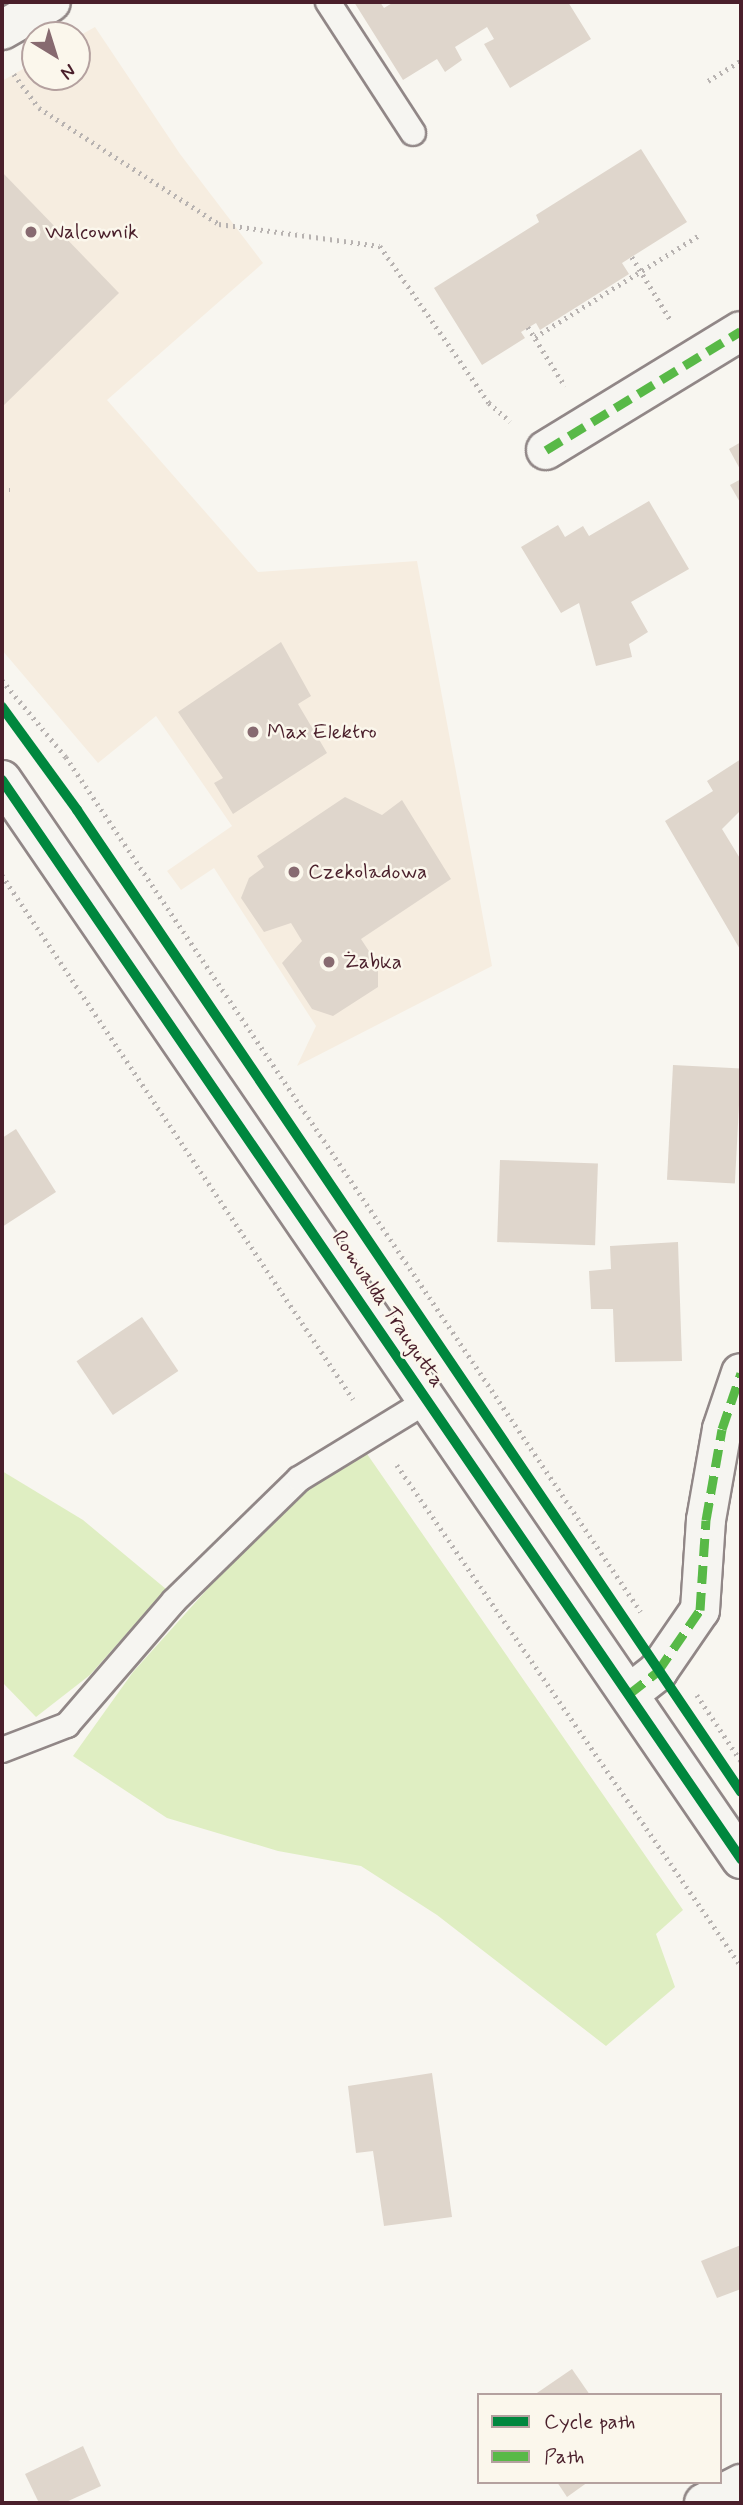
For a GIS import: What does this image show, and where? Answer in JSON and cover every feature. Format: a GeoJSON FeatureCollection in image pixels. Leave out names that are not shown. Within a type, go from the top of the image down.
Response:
{"type":"FeatureCollection","features":[{"type":"Feature","properties":{"kind":"street"},"geometry":{"type":"LineString","coordinates":[[2,30],[51,2]]}},
{"type":"Feature","properties":{"kind":"street"},"geometry":{"type":"LineString","coordinates":[[546,450],[741,331]]}},
{"type":"Feature","properties":{"kind":"street","name":"Romualda Traugutta"},"geometry":{"type":"LineString","coordinates":[[2,780],[741,1859]]}},
{"type":"Feature","properties":{"kind":"street"},"geometry":{"type":"LineString","coordinates":[[629,1694],[671,1656],[700,1610],[706,1520],[717,1455],[741,1373]]}},
{"type":"Feature","properties":{"kind":"street"},"geometry":{"type":"LineString","coordinates":[[704,2503],[741,2484]]}},
{"type":"Feature","properties":{"kind":"lane"},"geometry":{"type":"LineString","coordinates":[[328,2],[413,133]]}},
{"type":"Feature","properties":{"kind":"lane"},"geometry":{"type":"LineString","coordinates":[[2,1750],[67,1725],[174,1601],[299,1479],[427,1401]]}},
{"type":"Feature","properties":{"kind":"path"},"geometry":{"type":"LineString","coordinates":[[708,81],[741,60]]}},
{"type":"Feature","properties":{"kind":"path"},"geometry":{"type":"LineString","coordinates":[[11,70],[39,108],[219,224],[380,246],[489,403],[546,450]]}},
{"type":"Feature","properties":{"kind":"path"},"geometry":{"type":"LineString","coordinates":[[535,337],[701,234]]}},
{"type":"Feature","properties":{"kind":"path"},"geometry":{"type":"LineString","coordinates":[[632,257],[695,360]]}},
{"type":"Feature","properties":{"kind":"path"},"geometry":{"type":"LineString","coordinates":[[528,327],[590,424]]}},
{"type":"Feature","properties":{"kind":"path"},"geometry":{"type":"LineString","coordinates":[[2,490],[10,490]]}},
{"type":"Feature","properties":{"kind":"path"},"geometry":{"type":"LineString","coordinates":[[2,680],[66,757],[741,1761]]}},
{"type":"Feature","properties":{"kind":"shaded area"},"geometry":{"type":"Polygon","coordinates":[[[95,27],[180,154],[263,263],[107,400],[258,572],[417,561],[492,966],[297,1066],[316,1026],[214,868],[181,890],[167,871],[232,826],[156,716],[98,763],[2,650],[2,81],[21,70],[21,91],[91,91],[91,29],[95,27]]]}},
{"type":"Feature","properties":{"kind":"green space"},"geometry":{"type":"Polygon","coordinates":[[[365,1451],[683,1910],[656,1934],[675,1987],[606,2046],[437,1915],[361,1866],[278,1851],[167,1818],[73,1756],[133,1672],[237,1556],[308,1490],[365,1451]]]}},
{"type":"Feature","properties":{"kind":"green space"},"geometry":{"type":"Polygon","coordinates":[[[2,1471],[83,1520],[166,1589],[90,1675],[36,1717],[2,1682],[2,1471]]]}},
{"type":"Feature","properties":{"kind":"building"},"geometry":{"type":"Polygon","coordinates":[[[354,2],[380,2],[384,8],[394,2],[568,2],[591,39],[510,88],[484,44],[494,39],[487,27],[455,47],[462,60],[445,72],[437,59],[403,80],[354,2]]]}},
{"type":"Feature","properties":{"kind":"building"},"geometry":{"type":"Polygon","coordinates":[[[641,149],[687,222],[622,263],[629,274],[540,330],[536,323],[521,332],[525,338],[482,365],[434,288],[539,222],[536,215],[641,149]]]}},
{"type":"Feature","properties":{"kind":"building","name":"Walcownik"},"geometry":{"type":"Polygon","coordinates":[[[2,172],[119,293],[2,407],[2,172]]]}},
{"type":"Feature","properties":{"kind":"building"},"geometry":{"type":"Polygon","coordinates":[[[741,442],[741,471],[729,449],[741,442]]]}},
{"type":"Feature","properties":{"kind":"building"},"geometry":{"type":"Polygon","coordinates":[[[741,479],[741,504],[730,485],[741,479]]]}},
{"type":"Feature","properties":{"kind":"building"},"geometry":{"type":"Polygon","coordinates":[[[649,501],[689,569],[631,602],[648,632],[629,644],[632,657],[596,666],[579,603],[561,613],[521,547],[558,525],[565,537],[583,526],[589,536],[649,501]]]}},
{"type":"Feature","properties":{"kind":"building","name":"Max Elektro"},"geometry":{"type":"Polygon","coordinates":[[[281,642],[311,696],[298,704],[327,753],[233,814],[214,783],[223,778],[178,712],[281,642]]]}},
{"type":"Feature","properties":{"kind":"building"},"geometry":{"type":"Polygon","coordinates":[[[741,759],[741,810],[722,829],[741,860],[741,951],[665,821],[713,791],[707,781],[741,759]]]}},
{"type":"Feature","properties":{"kind":"building"},"geometry":{"type":"Polygon","coordinates":[[[345,797],[382,815],[402,800],[451,879],[361,939],[378,965],[378,987],[333,1016],[312,1009],[282,963],[302,941],[291,923],[264,932],[241,898],[249,878],[264,867],[257,856],[345,797]]]}},
{"type":"Feature","properties":{"kind":"building"},"geometry":{"type":"Polygon","coordinates":[[[673,1065],[741,1069],[735,1183],[667,1180],[673,1065]]]}},
{"type":"Feature","properties":{"kind":"building"},"geometry":{"type":"Polygon","coordinates":[[[16,1129],[56,1192],[2,1227],[2,1138],[16,1129]]]}},
{"type":"Feature","properties":{"kind":"building"},"geometry":{"type":"Polygon","coordinates":[[[500,1160],[598,1163],[595,1245],[497,1242],[500,1160]]]}},
{"type":"Feature","properties":{"kind":"building"},"geometry":{"type":"Polygon","coordinates":[[[678,1242],[682,1361],[615,1362],[613,1309],[591,1309],[589,1271],[611,1269],[610,1246],[678,1242]]]}},
{"type":"Feature","properties":{"kind":"building"},"geometry":{"type":"Polygon","coordinates":[[[142,1317],[178,1371],[113,1415],[77,1361],[142,1317]]]}},
{"type":"Feature","properties":{"kind":"building"},"geometry":{"type":"Polygon","coordinates":[[[432,2073],[452,2217],[384,2226],[373,2151],[356,2153],[348,2086],[432,2073]]]}},
{"type":"Feature","properties":{"kind":"building"},"geometry":{"type":"Polygon","coordinates":[[[741,2245],[741,2289],[717,2298],[701,2261],[741,2245]]]}},
{"type":"Feature","properties":{"kind":"building"},"geometry":{"type":"Polygon","coordinates":[[[572,2369],[589,2393],[537,2393],[572,2369]]]}},
{"type":"Feature","properties":{"kind":"building"},"geometry":{"type":"Polygon","coordinates":[[[83,2446],[101,2486],[64,2503],[39,2503],[25,2474],[83,2446]]]}},
{"type":"Feature","properties":{"kind":"building"},"geometry":{"type":"Polygon","coordinates":[[[558,2484],[585,2484],[567,2497],[558,2484]]]}},
{"type":"Feature","properties":{"kind":"marked path"},"geometry":{"type":"LineString","coordinates":[[546,450],[741,331]]}},
{"type":"Feature","properties":{"kind":"marked path"},"geometry":{"type":"LineString","coordinates":[[629,1694],[658,1671],[700,1610],[706,1520],[722,1429],[741,1373]]}},
{"type":"Feature","properties":{"kind":"cycle path"},"geometry":{"type":"LineString","coordinates":[[2,707],[77,810],[741,1792]]}},
{"type":"Feature","properties":{"kind":"cycle path"},"geometry":{"type":"LineString","coordinates":[[2,780],[741,1859]]}},
{"type":"Feature","properties":{"kind":"place","name":"Walcownik"},"geometry":{"type":"Point","coordinates":[31,232]}},
{"type":"Feature","properties":{"kind":"place","name":"Max Elektro"},"geometry":{"type":"Point","coordinates":[253,732]}},
{"type":"Feature","properties":{"kind":"place","name":"Czekoladowa"},"geometry":{"type":"Point","coordinates":[294,872]}},
{"type":"Feature","properties":{"kind":"place","name":"Żabka"},"geometry":{"type":"Point","coordinates":[329,962]}}]}
